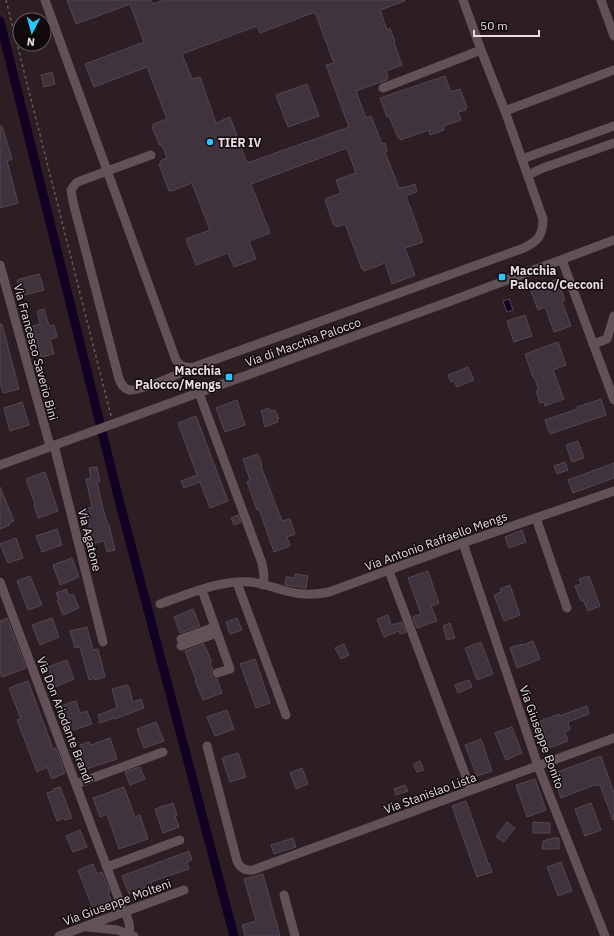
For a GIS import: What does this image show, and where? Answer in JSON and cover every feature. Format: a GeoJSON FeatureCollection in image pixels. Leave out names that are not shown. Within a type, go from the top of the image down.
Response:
{"type":"FeatureCollection","features":[{"type":"Feature","properties":{"kind":"street"},"geometry":{"type":"LineString","coordinates":[[45,0],[176,360],[182,366],[194,367]]}},
{"type":"Feature","properties":{"kind":"street"},"geometry":{"type":"LineString","coordinates":[[151,155],[80,181],[73,186],[71,193],[120,382],[123,387],[128,390],[138,390],[194,367],[533,244],[541,232],[543,219],[505,111],[463,0]]}},
{"type":"Feature","properties":{"kind":"street"},"geometry":{"type":"LineString","coordinates":[[601,0],[614,36]]}},
{"type":"Feature","properties":{"kind":"street"},"geometry":{"type":"LineString","coordinates":[[383,88],[481,50]]}},
{"type":"Feature","properties":{"kind":"street"},"geometry":{"type":"LineString","coordinates":[[505,111],[614,70]]}},
{"type":"Feature","properties":{"kind":"street"},"geometry":{"type":"LineString","coordinates":[[522,159],[614,126]]}},
{"type":"Feature","properties":{"kind":"street"},"geometry":{"type":"LineString","coordinates":[[528,175],[543,168],[614,143]]}},
{"type":"Feature","properties":{"kind":"street","name":"Via di Macchia Palocco"},"geometry":{"type":"LineString","coordinates":[[0,465],[614,240]]}},
{"type":"Feature","properties":{"kind":"street"},"geometry":{"type":"LineString","coordinates":[[562,260],[614,400]]}},
{"type":"Feature","properties":{"kind":"street","name":"Via Francesco Saverio Bini"},"geometry":{"type":"LineString","coordinates":[[0,264],[52,446]]}},
{"type":"Feature","properties":{"kind":"street"},"geometry":{"type":"LineString","coordinates":[[593,344],[607,339],[614,316]]}},
{"type":"Feature","properties":{"kind":"street"},"geometry":{"type":"LineString","coordinates":[[199,392],[262,563],[264,576],[263,584]]}},
{"type":"Feature","properties":{"kind":"street","name":"Via Agatone"},"geometry":{"type":"LineString","coordinates":[[52,446],[103,642]]}},
{"type":"Feature","properties":{"kind":"street","name":"Via Antonio Raffaello Mengs"},"geometry":{"type":"LineString","coordinates":[[160,604],[221,584],[237,582],[263,584],[294,593],[307,595],[333,591],[614,491]]}},
{"type":"Feature","properties":{"kind":"street"},"geometry":{"type":"LineString","coordinates":[[536,518],[567,608]]}},
{"type":"Feature","properties":{"kind":"street","name":"Via Giuseppe Bonito"},"geometry":{"type":"LineString","coordinates":[[463,544],[538,766],[605,936]]}},
{"type":"Feature","properties":{"kind":"street"},"geometry":{"type":"LineString","coordinates":[[388,571],[471,790]]}},
{"type":"Feature","properties":{"kind":"street","name":"Via Don Ariodante Brandi"},"geometry":{"type":"LineString","coordinates":[[0,582],[130,925],[131,935]]}},
{"type":"Feature","properties":{"kind":"street"},"geometry":{"type":"LineString","coordinates":[[237,582],[286,715]]}},
{"type":"Feature","properties":{"kind":"street"},"geometry":{"type":"LineString","coordinates":[[202,590],[230,668],[217,673]]}},
{"type":"Feature","properties":{"kind":"street"},"geometry":{"type":"LineString","coordinates":[[181,643],[216,630]]}},
{"type":"Feature","properties":{"kind":"street","name":"Via Stanislao Lista"},"geometry":{"type":"LineString","coordinates":[[207,746],[237,861],[241,868],[253,870],[538,766],[613,742]]}},
{"type":"Feature","properties":{"kind":"street"},"geometry":{"type":"LineString","coordinates":[[76,784],[164,752]]}},
{"type":"Feature","properties":{"kind":"street"},"geometry":{"type":"LineString","coordinates":[[107,867],[180,840]]}},
{"type":"Feature","properties":{"kind":"street","name":"Via Giuseppe Molteni"},"geometry":{"type":"LineString","coordinates":[[59,936],[73,934],[84,927],[123,909],[184,890]]}},
{"type":"Feature","properties":{"kind":"street"},"geometry":{"type":"LineString","coordinates":[[284,895],[295,936]]}},
{"type":"Feature","properties":{"kind":"street"},"geometry":{"type":"LineString","coordinates":[[84,927],[117,930],[131,935]]}},
{"type":"Feature","properties":{"kind":"path"},"geometry":{"type":"LineString","coordinates":[[6,0],[112,424]]}},
{"type":"Feature","properties":{"kind":"shaded area"},"geometry":{"type":"Polygon","coordinates":[[[509,299],[513,310],[507,312],[503,301],[509,299]]]}},
{"type":"Feature","properties":{"kind":"building","name":"TIER IV"},"geometry":{"type":"Polygon","coordinates":[[[67,0],[151,0],[153,4],[164,0],[405,0],[380,10],[387,30],[390,28],[402,65],[386,71],[388,78],[386,78],[387,80],[356,91],[366,118],[371,116],[382,144],[385,143],[387,151],[385,152],[399,188],[415,184],[417,192],[406,196],[423,242],[405,248],[415,275],[392,284],[385,263],[364,271],[345,224],[337,227],[336,225],[334,226],[325,200],[341,193],[336,180],[356,173],[347,148],[251,184],[270,233],[249,241],[256,259],[234,267],[228,253],[196,265],[186,239],[210,230],[192,183],[169,191],[159,164],[161,163],[160,161],[167,158],[152,127],[154,126],[153,124],[167,119],[147,67],[94,87],[85,64],[144,42],[130,4],[76,24],[67,0]],[[315,12],[260,33],[257,26],[182,54],[192,79],[200,77],[216,123],[230,117],[247,163],[349,127],[326,65],[334,63],[315,12]]]}},
{"type":"Feature","properties":{"kind":"building"},"geometry":{"type":"Polygon","coordinates":[[[52,72],[55,84],[44,87],[41,75],[52,72]]]}},
{"type":"Feature","properties":{"kind":"building"},"geometry":{"type":"Polygon","coordinates":[[[445,76],[451,92],[460,89],[467,107],[465,108],[466,110],[458,112],[461,120],[443,126],[444,130],[430,135],[429,130],[400,140],[389,116],[387,117],[380,98],[445,76]]]}},
{"type":"Feature","properties":{"kind":"building"},"geometry":{"type":"Polygon","coordinates":[[[307,84],[319,116],[288,127],[276,95],[307,84]]]}},
{"type":"Feature","properties":{"kind":"building"},"geometry":{"type":"Polygon","coordinates":[[[0,126],[2,126],[12,159],[7,161],[18,203],[0,208],[0,126]]]}},
{"type":"Feature","properties":{"kind":"building"},"geometry":{"type":"Polygon","coordinates":[[[39,274],[44,290],[21,296],[17,280],[39,274]]]}},
{"type":"Feature","properties":{"kind":"building"},"geometry":{"type":"Polygon","coordinates":[[[557,279],[565,300],[562,301],[571,326],[554,332],[545,307],[538,310],[530,289],[557,279]]]}},
{"type":"Feature","properties":{"kind":"building"},"geometry":{"type":"Polygon","coordinates":[[[44,309],[49,326],[54,325],[57,337],[50,339],[54,354],[41,357],[37,338],[30,340],[27,328],[40,324],[37,311],[44,309]]]}},
{"type":"Feature","properties":{"kind":"building"},"geometry":{"type":"Polygon","coordinates":[[[525,315],[532,336],[514,342],[507,321],[525,315]]]}},
{"type":"Feature","properties":{"kind":"building"},"geometry":{"type":"Polygon","coordinates":[[[0,324],[2,324],[19,389],[3,393],[0,382],[0,324]]]}},
{"type":"Feature","properties":{"kind":"building"},"geometry":{"type":"Polygon","coordinates":[[[558,342],[566,365],[553,370],[564,399],[545,406],[544,402],[540,403],[536,391],[539,390],[525,354],[558,342]]]}},
{"type":"Feature","properties":{"kind":"building"},"geometry":{"type":"Polygon","coordinates":[[[468,367],[474,380],[457,387],[454,381],[451,382],[448,375],[468,367]]]}},
{"type":"Feature","properties":{"kind":"building"},"geometry":{"type":"Polygon","coordinates":[[[601,399],[606,415],[550,434],[545,420],[601,399]]]}},
{"type":"Feature","properties":{"kind":"building"},"geometry":{"type":"Polygon","coordinates":[[[237,400],[245,425],[225,432],[216,408],[237,400]]]}},
{"type":"Feature","properties":{"kind":"building"},"geometry":{"type":"Polygon","coordinates":[[[22,402],[29,425],[10,431],[4,408],[22,402]]]}},
{"type":"Feature","properties":{"kind":"building"},"geometry":{"type":"Polygon","coordinates":[[[269,408],[270,411],[275,410],[279,419],[277,419],[278,422],[265,427],[261,411],[269,408]]]}},
{"type":"Feature","properties":{"kind":"building"},"geometry":{"type":"Polygon","coordinates":[[[196,416],[228,501],[210,508],[200,482],[184,488],[181,481],[197,475],[178,423],[196,416]]]}},
{"type":"Feature","properties":{"kind":"building"},"geometry":{"type":"Polygon","coordinates":[[[578,441],[584,458],[572,462],[566,445],[578,441]]]}},
{"type":"Feature","properties":{"kind":"building"},"geometry":{"type":"Polygon","coordinates":[[[258,454],[262,465],[261,466],[282,521],[290,519],[295,534],[287,537],[290,546],[274,552],[259,509],[257,510],[247,482],[250,480],[243,459],[258,454]]]}},
{"type":"Feature","properties":{"kind":"building"},"geometry":{"type":"Polygon","coordinates":[[[565,462],[568,470],[557,474],[554,466],[565,462]]]}},
{"type":"Feature","properties":{"kind":"building"},"geometry":{"type":"Polygon","coordinates":[[[614,463],[614,478],[573,493],[568,480],[614,463]]]}},
{"type":"Feature","properties":{"kind":"building"},"geometry":{"type":"Polygon","coordinates":[[[97,467],[100,482],[97,482],[115,550],[107,552],[104,541],[88,544],[86,531],[90,530],[85,509],[92,507],[86,479],[91,478],[89,468],[97,467]]]}},
{"type":"Feature","properties":{"kind":"building"},"geometry":{"type":"Polygon","coordinates":[[[45,472],[58,511],[38,518],[35,504],[26,479],[45,472]]]}},
{"type":"Feature","properties":{"kind":"building"},"geometry":{"type":"Polygon","coordinates":[[[0,487],[14,521],[9,523],[10,525],[0,529],[0,487]]]}},
{"type":"Feature","properties":{"kind":"building"},"geometry":{"type":"Polygon","coordinates":[[[238,515],[241,522],[234,525],[231,518],[238,515]]]}},
{"type":"Feature","properties":{"kind":"building"},"geometry":{"type":"Polygon","coordinates":[[[57,529],[62,545],[42,552],[36,536],[57,529]]]}},
{"type":"Feature","properties":{"kind":"building"},"geometry":{"type":"Polygon","coordinates":[[[522,530],[526,542],[509,548],[505,537],[522,530]]]}},
{"type":"Feature","properties":{"kind":"building"},"geometry":{"type":"Polygon","coordinates":[[[16,538],[23,558],[8,563],[0,544],[16,538]]]}},
{"type":"Feature","properties":{"kind":"building"},"geometry":{"type":"Polygon","coordinates":[[[72,558],[79,577],[60,585],[53,565],[72,558]]]}},
{"type":"Feature","properties":{"kind":"building"},"geometry":{"type":"Polygon","coordinates":[[[428,571],[439,603],[431,606],[437,621],[417,628],[413,618],[414,616],[421,614],[408,578],[428,571]]]}},
{"type":"Feature","properties":{"kind":"building"},"geometry":{"type":"Polygon","coordinates":[[[295,574],[308,576],[306,588],[285,585],[286,577],[295,578],[295,574]]]}},
{"type":"Feature","properties":{"kind":"building"},"geometry":{"type":"Polygon","coordinates":[[[30,576],[42,605],[28,610],[17,581],[30,576]]]}},
{"type":"Feature","properties":{"kind":"building"},"geometry":{"type":"Polygon","coordinates":[[[589,576],[600,606],[588,611],[583,600],[581,601],[575,586],[581,584],[579,579],[589,576]]]}},
{"type":"Feature","properties":{"kind":"building"},"geometry":{"type":"Polygon","coordinates":[[[510,585],[520,615],[504,621],[494,595],[501,592],[500,589],[510,585]]]}},
{"type":"Feature","properties":{"kind":"building"},"geometry":{"type":"Polygon","coordinates":[[[66,589],[69,596],[73,594],[79,608],[63,615],[56,593],[66,589]]]}},
{"type":"Feature","properties":{"kind":"building"},"geometry":{"type":"Polygon","coordinates":[[[193,609],[200,626],[180,633],[174,617],[193,609]]]}},
{"type":"Feature","properties":{"kind":"building"},"geometry":{"type":"Polygon","coordinates":[[[388,615],[391,625],[402,622],[406,632],[400,634],[399,631],[384,637],[377,619],[388,615]]]}},
{"type":"Feature","properties":{"kind":"building"},"geometry":{"type":"Polygon","coordinates":[[[7,618],[26,668],[2,677],[0,673],[0,621],[7,618]]]}},
{"type":"Feature","properties":{"kind":"building"},"geometry":{"type":"Polygon","coordinates":[[[52,618],[59,637],[40,645],[32,625],[52,618]]]}},
{"type":"Feature","properties":{"kind":"building"},"geometry":{"type":"Polygon","coordinates":[[[237,618],[242,630],[230,634],[226,622],[237,618]]]}},
{"type":"Feature","properties":{"kind":"building"},"geometry":{"type":"Polygon","coordinates":[[[450,623],[455,638],[447,640],[443,626],[450,623]]]}},
{"type":"Feature","properties":{"kind":"building"},"geometry":{"type":"Polygon","coordinates":[[[87,627],[93,650],[98,649],[105,677],[95,680],[95,678],[89,680],[80,647],[75,648],[70,631],[87,627]]]}},
{"type":"Feature","properties":{"kind":"building"},"geometry":{"type":"Polygon","coordinates":[[[533,641],[540,659],[517,668],[510,648],[533,641]]]}},
{"type":"Feature","properties":{"kind":"building"},"geometry":{"type":"Polygon","coordinates":[[[481,642],[493,674],[477,680],[465,648],[481,642]]]}},
{"type":"Feature","properties":{"kind":"building"},"geometry":{"type":"Polygon","coordinates":[[[204,644],[212,662],[210,663],[213,669],[211,675],[213,678],[217,679],[222,693],[203,700],[185,651],[204,644]]]}},
{"type":"Feature","properties":{"kind":"building"},"geometry":{"type":"Polygon","coordinates":[[[344,644],[349,655],[341,659],[335,648],[344,644]]]}},
{"type":"Feature","properties":{"kind":"building"},"geometry":{"type":"Polygon","coordinates":[[[255,659],[270,703],[256,708],[240,664],[255,659]]]}},
{"type":"Feature","properties":{"kind":"building"},"geometry":{"type":"Polygon","coordinates":[[[67,660],[74,679],[55,687],[48,667],[67,660]]]}},
{"type":"Feature","properties":{"kind":"building"},"geometry":{"type":"Polygon","coordinates":[[[469,680],[472,687],[458,693],[455,685],[469,680]]]}},
{"type":"Feature","properties":{"kind":"building"},"geometry":{"type":"Polygon","coordinates":[[[28,681],[53,749],[56,748],[65,773],[52,779],[47,767],[37,772],[17,720],[21,719],[9,688],[28,681]]]}},
{"type":"Feature","properties":{"kind":"building"},"geometry":{"type":"Polygon","coordinates":[[[128,685],[133,702],[141,699],[144,708],[100,723],[98,715],[117,708],[112,689],[128,685]]]}},
{"type":"Feature","properties":{"kind":"building"},"geometry":{"type":"Polygon","coordinates":[[[76,701],[80,713],[87,711],[92,724],[70,731],[60,706],[76,701]]]}},
{"type":"Feature","properties":{"kind":"building"},"geometry":{"type":"Polygon","coordinates":[[[587,706],[589,714],[568,722],[570,730],[565,732],[568,741],[549,748],[540,721],[587,706]]]}},
{"type":"Feature","properties":{"kind":"building"},"geometry":{"type":"Polygon","coordinates":[[[227,710],[234,729],[215,736],[207,717],[227,710]]]}},
{"type":"Feature","properties":{"kind":"building"},"geometry":{"type":"Polygon","coordinates":[[[156,722],[164,741],[144,748],[137,729],[156,722]]]}},
{"type":"Feature","properties":{"kind":"building"},"geometry":{"type":"Polygon","coordinates":[[[512,727],[522,753],[506,760],[495,733],[512,727]]]}},
{"type":"Feature","properties":{"kind":"building"},"geometry":{"type":"Polygon","coordinates":[[[110,738],[117,759],[83,770],[78,756],[84,754],[80,745],[89,742],[91,745],[110,738]]]}},
{"type":"Feature","properties":{"kind":"building"},"geometry":{"type":"Polygon","coordinates":[[[481,739],[492,771],[477,776],[465,745],[481,739]]]}},
{"type":"Feature","properties":{"kind":"building"},"geometry":{"type":"Polygon","coordinates":[[[238,753],[246,777],[230,782],[222,758],[238,753]]]}},
{"type":"Feature","properties":{"kind":"building"},"geometry":{"type":"Polygon","coordinates":[[[601,756],[614,793],[613,820],[600,785],[597,786],[597,784],[561,798],[552,774],[601,756]]]}},
{"type":"Feature","properties":{"kind":"building"},"geometry":{"type":"Polygon","coordinates":[[[420,761],[424,770],[417,772],[413,764],[420,761]]]}},
{"type":"Feature","properties":{"kind":"building"},"geometry":{"type":"Polygon","coordinates":[[[140,767],[145,779],[130,785],[125,772],[140,767]]]}},
{"type":"Feature","properties":{"kind":"building"},"geometry":{"type":"Polygon","coordinates":[[[302,768],[308,784],[296,789],[290,773],[302,768]]]}},
{"type":"Feature","properties":{"kind":"building"},"geometry":{"type":"Polygon","coordinates":[[[535,779],[546,810],[527,817],[516,785],[535,779]]]}},
{"type":"Feature","properties":{"kind":"building"},"geometry":{"type":"Polygon","coordinates":[[[405,785],[408,791],[396,795],[394,789],[405,785]]]}},
{"type":"Feature","properties":{"kind":"building"},"geometry":{"type":"Polygon","coordinates":[[[60,787],[72,818],[65,820],[64,818],[57,821],[47,793],[60,787]]]}},
{"type":"Feature","properties":{"kind":"building"},"geometry":{"type":"Polygon","coordinates":[[[124,787],[135,817],[140,815],[148,839],[119,849],[107,814],[100,817],[93,798],[124,787]]]}},
{"type":"Feature","properties":{"kind":"building"},"geometry":{"type":"Polygon","coordinates":[[[466,801],[492,872],[477,877],[452,806],[466,801]]]}},
{"type":"Feature","properties":{"kind":"building"},"geometry":{"type":"Polygon","coordinates":[[[173,803],[177,815],[175,816],[179,827],[163,833],[155,809],[173,803]]]}},
{"type":"Feature","properties":{"kind":"building"},"geometry":{"type":"Polygon","coordinates":[[[591,803],[601,830],[585,836],[575,809],[591,803]]]}},
{"type":"Feature","properties":{"kind":"building"},"geometry":{"type":"Polygon","coordinates":[[[507,822],[515,828],[504,842],[496,837],[507,822]]]}},
{"type":"Feature","properties":{"kind":"building"},"geometry":{"type":"Polygon","coordinates":[[[533,822],[550,823],[550,833],[533,833],[533,822]]]}},
{"type":"Feature","properties":{"kind":"building"},"geometry":{"type":"Polygon","coordinates":[[[80,830],[87,847],[73,852],[66,836],[80,830]]]}},
{"type":"Feature","properties":{"kind":"building"},"geometry":{"type":"Polygon","coordinates":[[[293,838],[296,847],[274,854],[271,845],[293,838]]]}},
{"type":"Feature","properties":{"kind":"building"},"geometry":{"type":"Polygon","coordinates":[[[559,838],[559,849],[542,849],[543,841],[559,838]]]}},
{"type":"Feature","properties":{"kind":"building"},"geometry":{"type":"Polygon","coordinates":[[[189,851],[192,860],[187,862],[189,869],[151,882],[152,885],[129,894],[122,876],[189,851]]]}},
{"type":"Feature","properties":{"kind":"building"},"geometry":{"type":"Polygon","coordinates":[[[561,862],[572,891],[558,896],[547,867],[561,862]]]}},
{"type":"Feature","properties":{"kind":"building"},"geometry":{"type":"Polygon","coordinates":[[[93,864],[97,874],[102,872],[110,892],[108,893],[111,900],[106,902],[107,904],[93,909],[78,870],[93,864]]]}},
{"type":"Feature","properties":{"kind":"building"},"geometry":{"type":"Polygon","coordinates":[[[263,874],[280,936],[245,936],[242,925],[256,921],[244,879],[263,874]]]}},
{"type":"Feature","properties":{"kind":"waterway"},"geometry":{"type":"LineString","coordinates":[[0,21],[119,500],[234,936]]}},
{"type":"Feature","properties":{"kind":"place","name":"TIER IV"},"geometry":{"type":"Point","coordinates":[210,142]}},
{"type":"Feature","properties":{"kind":"place","name":"Macchia Palocco/Cecconi"},"geometry":{"type":"Point","coordinates":[502,277]}},
{"type":"Feature","properties":{"kind":"place","name":"Macchia Palocco/Mengs"},"geometry":{"type":"Point","coordinates":[229,377]}}]}
